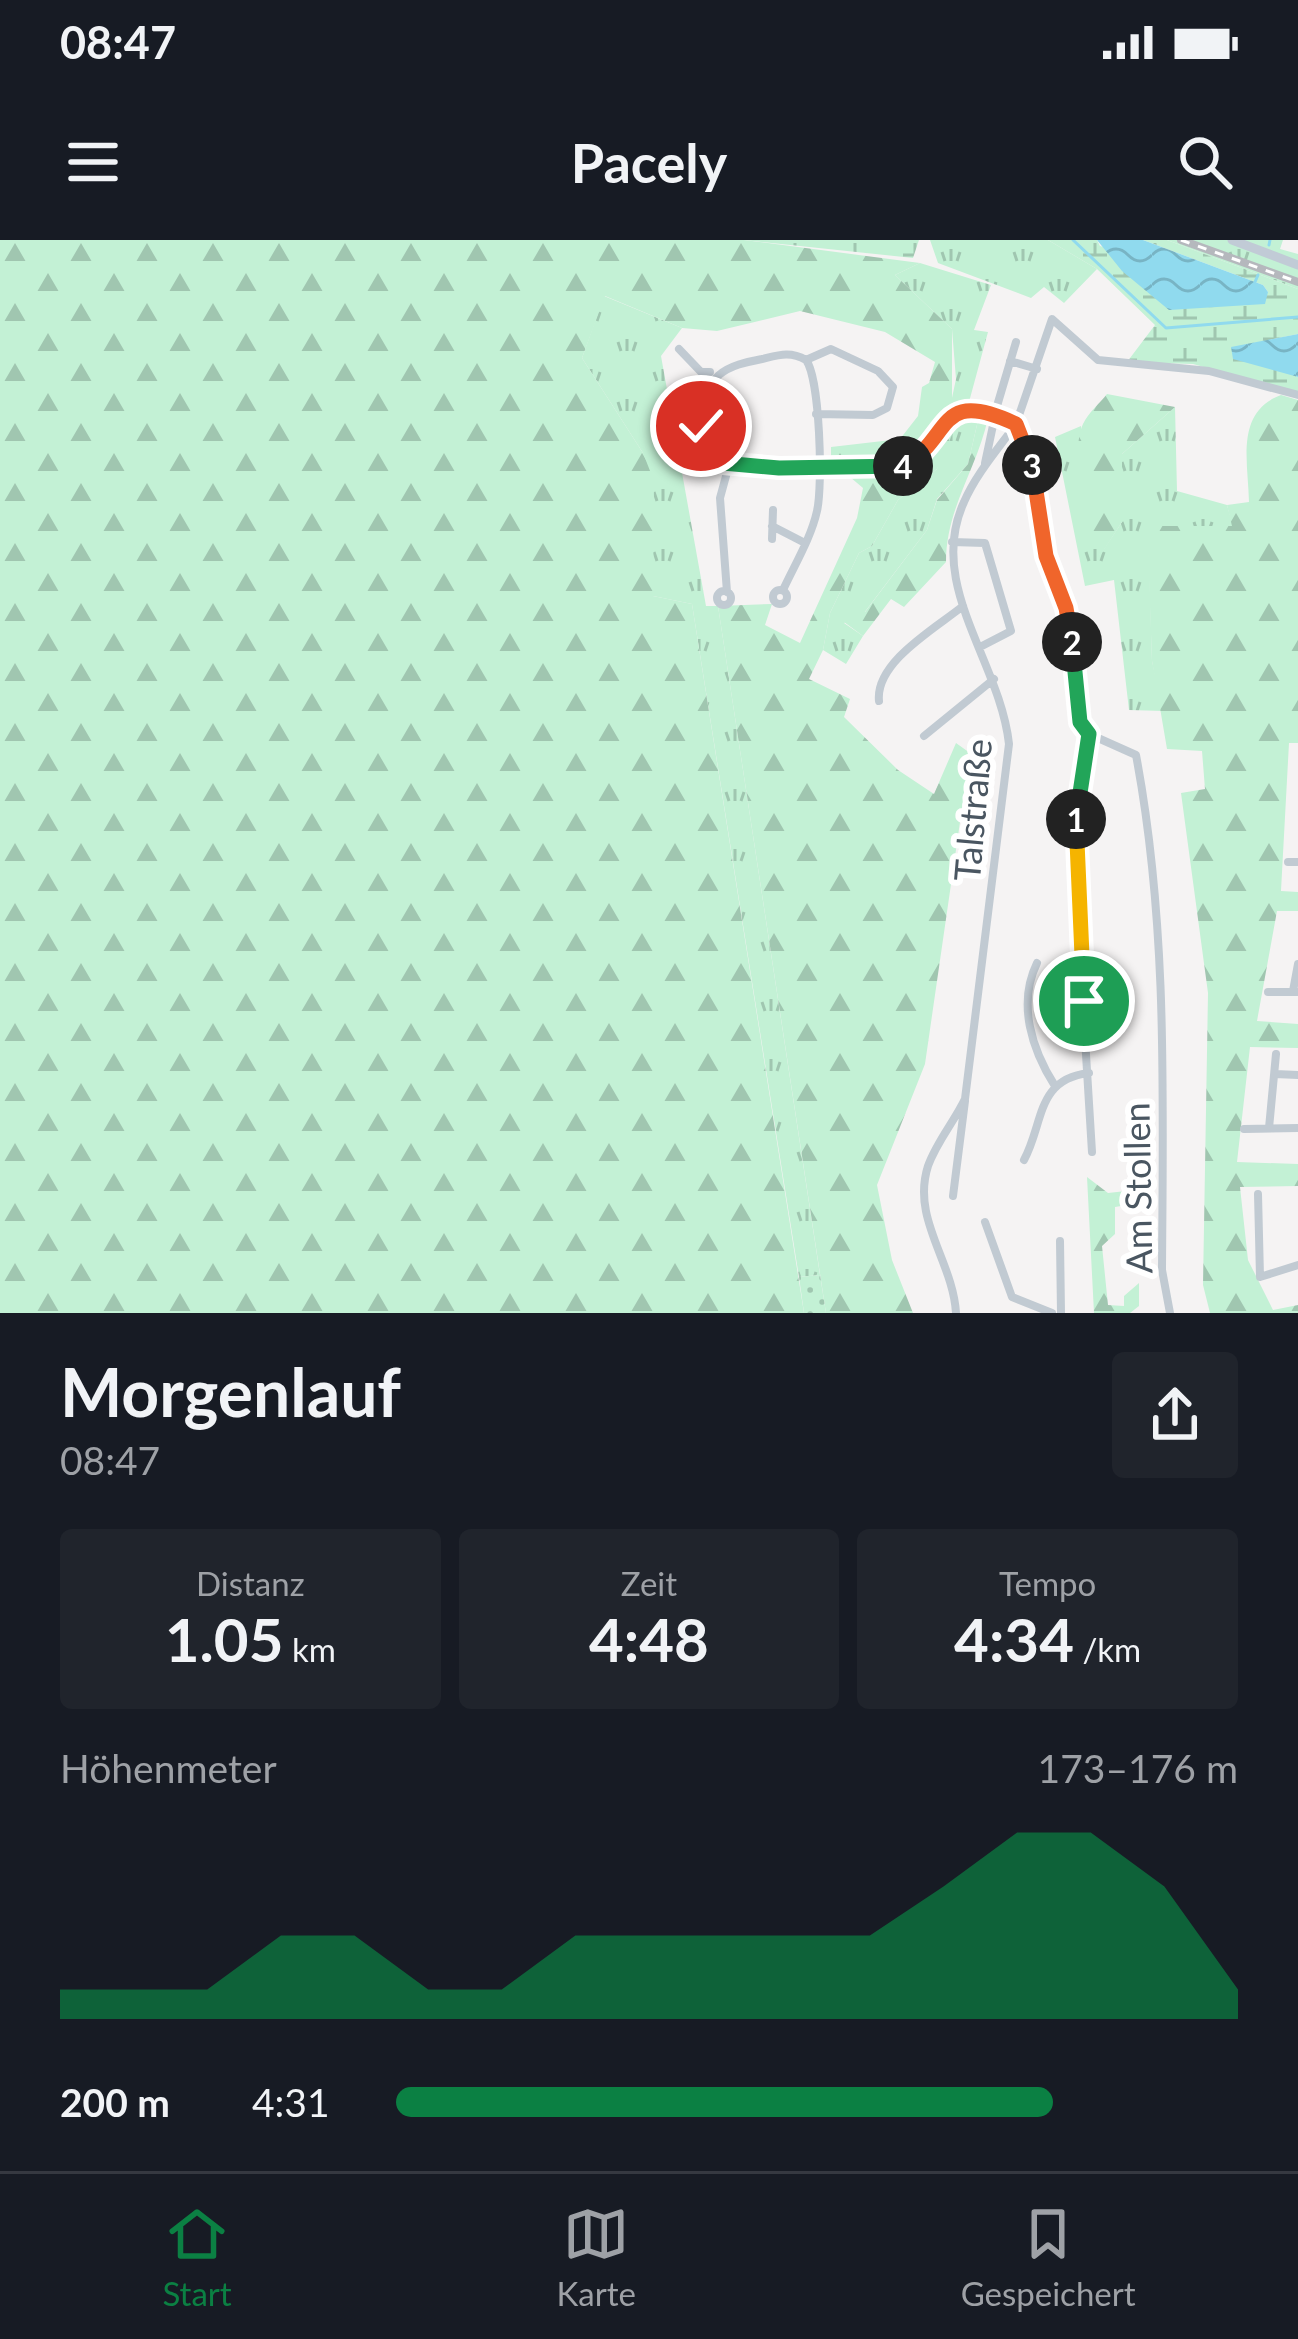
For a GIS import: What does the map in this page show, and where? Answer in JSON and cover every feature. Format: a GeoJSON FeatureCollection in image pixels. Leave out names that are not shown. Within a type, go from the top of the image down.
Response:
{"type":"FeatureCollection","features":[{"type":"Feature","properties":{"kind":"street"},"geometry":{"type":"LineString","coordinates":[[1232,240],[1298,265]]}},
{"type":"Feature","properties":{"kind":"street","name":"Talstraße"},"geometry":{"type":"LineString","coordinates":[[953,1196],[1009,744],[994,680],[951,567],[952,542],[964,499],[1016,424],[1052,319],[1090,356],[1108,362],[1209,371],[1298,395]]}},
{"type":"Feature","properties":{"kind":"street","name":"Talstraße"},"geometry":{"type":"LineString","coordinates":[[983,470],[1016,342]]}},
{"type":"Feature","properties":{"kind":"street"},"geometry":{"type":"LineString","coordinates":[[679,349],[701,373],[713,375],[787,353],[806,360],[816,380],[819,501],[784,590]]}},
{"type":"Feature","properties":{"kind":"street"},"geometry":{"type":"LineString","coordinates":[[806,360],[823,349],[842,353],[878,371],[893,387],[886,408],[874,415],[816,414]]}},
{"type":"Feature","properties":{"kind":"street"},"geometry":{"type":"LineString","coordinates":[[1010,361],[1037,369]]}},
{"type":"Feature","properties":{"kind":"street"},"geometry":{"type":"LineString","coordinates":[[713,375],[701,426],[713,456],[729,465],[857,463],[893,470],[913,460],[951,416],[996,411],[1016,424],[1033,466],[1046,556],[1066,608],[1080,676],[1080,722],[1089,734],[1074,838],[1092,1152]]}},
{"type":"Feature","properties":{"kind":"street"},"geometry":{"type":"LineString","coordinates":[[727,592],[729,556],[721,498],[729,465]]}},
{"type":"Feature","properties":{"kind":"street"},"geometry":{"type":"LineString","coordinates":[[772,511],[772,539]]}},
{"type":"Feature","properties":{"kind":"street"},"geometry":{"type":"LineString","coordinates":[[772,526],[805,543]]}},
{"type":"Feature","properties":{"kind":"street"},"geometry":{"type":"LineString","coordinates":[[952,542],[985,543],[1011,631],[980,647]]}},
{"type":"Feature","properties":{"kind":"street"},"geometry":{"type":"LineString","coordinates":[[879,701],[878,687],[897,662],[963,606]]}},
{"type":"Feature","properties":{"kind":"street"},"geometry":{"type":"LineString","coordinates":[[924,736],[994,680]]}},
{"type":"Feature","properties":{"kind":"street","name":"Am Stollen"},"geometry":{"type":"LineString","coordinates":[[1089,734],[1136,755],[1150,832],[1162,972],[1162,1270],[1170,1313]]}},
{"type":"Feature","properties":{"kind":"street"},"geometry":{"type":"LineString","coordinates":[[1037,963],[1029,1027],[1039,1060],[1054,1086]]}},
{"type":"Feature","properties":{"kind":"street"},"geometry":{"type":"LineString","coordinates":[[1268,992],[1295,991],[1298,964]]}},
{"type":"Feature","properties":{"kind":"street"},"geometry":{"type":"LineString","coordinates":[[1269,1128],[1276,1054]]}},
{"type":"Feature","properties":{"kind":"street"},"geometry":{"type":"LineString","coordinates":[[1024,1160],[1040,1108],[1054,1086],[1089,1073]]}},
{"type":"Feature","properties":{"kind":"street"},"geometry":{"type":"LineString","coordinates":[[1275,1074],[1298,1075]]}},
{"type":"Feature","properties":{"kind":"street","name":"Talstraße"},"geometry":{"type":"LineString","coordinates":[[956,1313],[951,1279],[932,1236],[923,1199],[937,1144],[965,1099]]}},
{"type":"Feature","properties":{"kind":"street"},"geometry":{"type":"LineString","coordinates":[[1244,1129],[1298,1128]]}},
{"type":"Feature","properties":{"kind":"street"},"geometry":{"type":"LineString","coordinates":[[1258,1194],[1260,1277],[1298,1265]]}},
{"type":"Feature","properties":{"kind":"street"},"geometry":{"type":"LineString","coordinates":[[985,1222],[1012,1297],[1052,1313]]}},
{"type":"Feature","properties":{"kind":"street"},"geometry":{"type":"LineString","coordinates":[[1060,1241],[1061,1313]]}},
{"type":"Feature","properties":{"kind":"green space"},"geometry":{"type":"Polygon","coordinates":[[[0,240],[744,240],[920,263],[895,275],[952,329],[952,410],[958,421],[937,469],[898,500],[872,546],[859,553],[830,613],[823,650],[809,679],[850,699],[844,717],[898,770],[934,794],[956,743],[970,753],[925,1064],[877,1185],[892,1260],[913,1313],[826,1313],[718,606],[772,604],[765,625],[800,643],[857,518],[863,488],[831,461],[831,447],[900,439],[918,416],[922,387],[929,383],[935,362],[885,332],[800,311],[717,331],[682,328],[605,296],[582,358],[643,453],[654,481],[653,596],[692,604],[804,1313],[0,1313],[0,240]]]}},
{"type":"Feature","properties":{"kind":"green space"},"geometry":{"type":"Polygon","coordinates":[[[744,240],[919,240],[913,258],[744,240]]]}},
{"type":"Feature","properties":{"kind":"green space"},"geometry":{"type":"Polygon","coordinates":[[[930,240],[1048,240],[1097,269],[1064,303],[1044,287],[1031,298],[938,263],[930,240]]]}},
{"type":"Feature","properties":{"kind":"green space"},"geometry":{"type":"Polygon","coordinates":[[[1048,240],[1097,240],[1100,246],[1268,292],[1263,285],[1143,240],[1167,240],[1298,289],[1298,334],[1231,348],[1298,377],[1298,393],[1193,364],[1127,362],[1155,325],[1097,269],[1048,240]]]}},
{"type":"Feature","properties":{"kind":"green space"},"geometry":{"type":"Polygon","coordinates":[[[1167,240],[1283,240],[1280,249],[1298,254],[1298,289],[1167,240]]]}},
{"type":"Feature","properties":{"kind":"green space"},"geometry":{"type":"Polygon","coordinates":[[[920,263],[991,285],[974,330],[988,332],[969,402],[979,416],[968,464],[937,499],[927,530],[864,613],[844,623],[863,636],[846,664],[823,650],[830,613],[859,553],[872,546],[898,500],[937,469],[956,379],[952,329],[895,275],[920,263]]]}},
{"type":"Feature","properties":{"kind":"green space"},"geometry":{"type":"Polygon","coordinates":[[[604,296],[682,328],[661,356],[706,606],[718,606],[820,1275],[799,1277],[692,604],[653,596],[643,453],[582,358],[604,296]]]}},
{"type":"Feature","properties":{"kind":"green space"},"geometry":{"type":"Polygon","coordinates":[[[1107,394],[1175,407],[1122,454],[1122,522],[1100,556],[1086,509],[1078,453],[1083,424],[1107,394]]]}},
{"type":"Feature","properties":{"kind":"green space"},"geometry":{"type":"Polygon","coordinates":[[[1281,395],[1298,400],[1298,743],[1289,743],[1281,891],[1298,892],[1298,911],[1277,911],[1257,1021],[1298,1024],[1298,1048],[1250,1047],[1237,1162],[1298,1164],[1298,1186],[1240,1187],[1248,1260],[1273,1310],[1298,1305],[1298,1313],[1210,1313],[1203,1285],[1208,993],[1181,793],[1205,789],[1202,751],[1167,749],[1152,661],[1147,526],[1232,526],[1227,505],[1249,502],[1250,426],[1266,403],[1281,395]]]}},
{"type":"Feature","properties":{"kind":"green space"},"geometry":{"type":"Polygon","coordinates":[[[1175,407],[1177,491],[1227,505],[1233,526],[1148,526],[1152,661],[1163,711],[1129,710],[1114,580],[1085,586],[1055,437],[1081,426],[1081,480],[1100,555],[1122,522],[1122,454],[1175,407]]]}},
{"type":"Feature","properties":{"kind":"green space"},"geometry":{"type":"Polygon","coordinates":[[[979,416],[988,418],[956,506],[946,562],[904,607],[891,599],[863,636],[844,622],[855,606],[865,612],[927,530],[937,500],[968,464],[979,416]]]}},
{"type":"Feature","properties":{"kind":"green space"},"geometry":{"type":"Polygon","coordinates":[[[1087,1177],[1108,1193],[1126,1191],[1127,1205],[1115,1207],[1115,1234],[1102,1246],[1108,1305],[1124,1306],[1124,1296],[1139,1283],[1139,1306],[1130,1313],[1094,1313],[1087,1177]]]}},
{"type":"Feature","properties":{"kind":"green space"},"geometry":{"type":"Polygon","coordinates":[[[820,1275],[826,1313],[804,1313],[799,1277],[820,1275]]]}},
{"type":"Feature","properties":{"kind":"water"},"geometry":{"type":"Polygon","coordinates":[[[1097,240],[1143,240],[1263,285],[1268,292],[1265,304],[1169,310],[1122,271],[1097,240]]]}},
{"type":"Feature","properties":{"kind":"water"},"geometry":{"type":"Polygon","coordinates":[[[1298,334],[1298,377],[1233,359],[1231,347],[1298,334]]]}},
{"type":"Feature","properties":{"kind":"waterway"},"geometry":{"type":"LineString","coordinates":[[1073,240],[1166,328],[1298,317]]}},
{"type":"Feature","properties":{"kind":"waterway"},"geometry":{"type":"LineString","coordinates":[[1269,245],[1270,240]]}},
{"type":"Feature","properties":{"kind":"waterway"},"geometry":{"type":"LineString","coordinates":[[1255,282],[1258,275]]}},
{"type":"Feature","properties":{"kind":"railway"},"geometry":{"type":"LineString","coordinates":[[1181,240],[1298,282]]}},
{"type":"Feature","properties":{"kind":"route"},"geometry":{"type":"LineString","coordinates":[[701,426],[713,456],[729,465],[779,468],[857,463],[893,470],[913,460],[942,423],[960,412],[1007,419],[1023,434],[1033,466],[1046,556],[1066,608],[1080,676],[1080,722],[1089,734],[1074,838],[1084,1001]]}}]}
